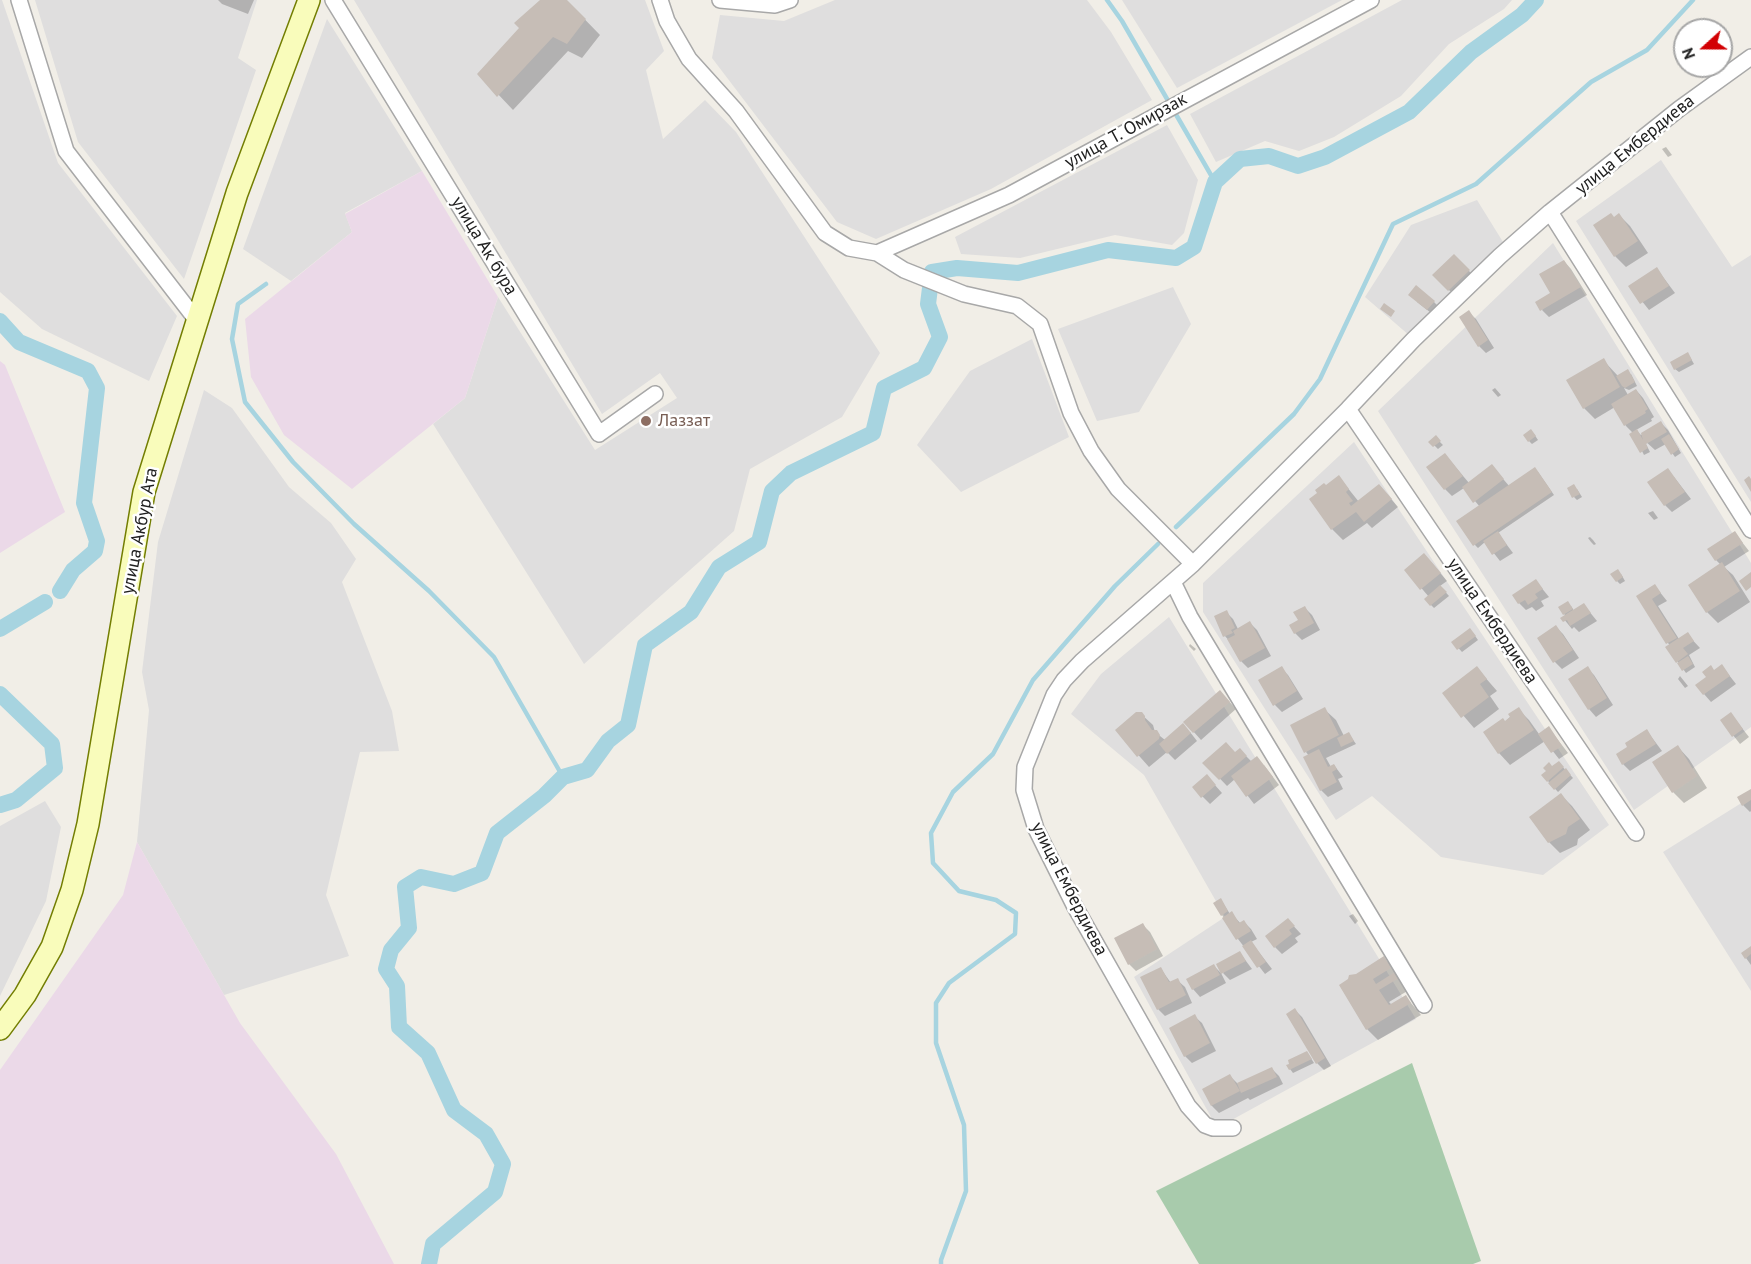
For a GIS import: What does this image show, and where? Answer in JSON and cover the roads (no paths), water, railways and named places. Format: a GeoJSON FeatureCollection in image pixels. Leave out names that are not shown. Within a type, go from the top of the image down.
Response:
{"type":"FeatureCollection","features":[{"type":"Feature","properties":{"kind":"main road","name":"улица Акбур Ата"},"geometry":{"type":"LineString","coordinates":[[0,1029],[25,995],[52,947],[72,890],[88,824],[144,492],[237,193],[309,0]]}},
{"type":"Feature","properties":{"kind":"street"},"geometry":{"type":"LineString","coordinates":[[19,0],[66,151],[198,322]]}},
{"type":"Feature","properties":{"kind":"street","name":"улица Ак бура"},"geometry":{"type":"LineString","coordinates":[[333,0],[598,434],[655,394]]}},
{"type":"Feature","properties":{"kind":"street"},"geometry":{"type":"LineString","coordinates":[[660,0],[667,21],[689,59],[736,111],[825,233],[849,249],[877,253],[904,270],[964,294],[1017,306],[1040,324],[1071,414],[1091,451],[1118,489],[1193,564]]}},
{"type":"Feature","properties":{"kind":"street"},"geometry":{"type":"LineString","coordinates":[[720,0],[775,5],[790,0]]}},
{"type":"Feature","properties":{"kind":"street","name":"улица Т. Омирзак"},"geometry":{"type":"LineString","coordinates":[[877,253],[1009,195],[1371,0]]}},
{"type":"Feature","properties":{"kind":"street","name":"улица Ембердиева"},"geometry":{"type":"LineString","coordinates":[[1233,1128],[1213,1128],[1205,1125],[1188,1106],[1047,853],[1036,829],[1024,790],[1025,767],[1045,714],[1064,680],[1136,612],[1193,564],[1348,409],[1421,332],[1500,256],[1550,212],[1679,109],[1751,57]]}},
{"type":"Feature","properties":{"kind":"street"},"geometry":{"type":"LineString","coordinates":[[1550,212],[1751,530]]}},
{"type":"Feature","properties":{"kind":"street","name":"улица Ембердиева"},"geometry":{"type":"LineString","coordinates":[[1348,409],[1636,833]]}},
{"type":"Feature","properties":{"kind":"street"},"geometry":{"type":"LineString","coordinates":[[1173,582],[1190,617],[1424,1005]]}},
{"type":"Feature","properties":{"kind":"waterway"},"geometry":{"type":"LineString","coordinates":[[1107,0],[1122,21],[1215,182]]}},
{"type":"Feature","properties":{"kind":"waterway"},"geometry":{"type":"LineString","coordinates":[[429,1264],[433,1244],[495,1192],[503,1164],[486,1134],[454,1110],[428,1053],[399,1027],[397,986],[386,969],[391,950],[409,928],[405,887],[421,877],[454,884],[482,873],[497,833],[544,796],[563,777],[587,770],[608,741],[628,725],[645,645],[691,612],[719,567],[759,542],[772,491],[791,473],[873,433],[884,388],[924,368],[940,337],[928,304],[932,272],[957,268],[1018,273],[1108,250],[1176,258],[1194,247],[1215,182],[1240,159],[1269,156],[1298,166],[1325,157],[1409,112],[1471,52],[1522,15],[1536,0]]}},
{"type":"Feature","properties":{"kind":"waterway"},"geometry":{"type":"LineString","coordinates":[[1176,527],[1294,414],[1320,379],[1393,224],[1476,184],[1591,82],[1647,50],[1693,0]]}},
{"type":"Feature","properties":{"kind":"waterway"},"geometry":{"type":"LineString","coordinates":[[266,284],[238,304],[232,339],[245,402],[293,462],[354,524],[429,591],[494,657],[563,777]]}},
{"type":"Feature","properties":{"kind":"waterway"},"geometry":{"type":"LineString","coordinates":[[0,321],[19,342],[88,371],[97,388],[84,503],[97,541],[95,551],[73,570],[60,591]]}},
{"type":"Feature","properties":{"kind":"waterway"},"geometry":{"type":"LineString","coordinates":[[941,1264],[966,1191],[964,1125],[936,1043],[936,1003],[949,983],[1015,934],[1016,913],[996,900],[959,891],[933,863],[931,833],[953,792],[993,754],[1033,680],[1115,586],[1158,544]]}},
{"type":"Feature","properties":{"kind":"waterway"},"geometry":{"type":"LineString","coordinates":[[0,629],[45,602]]}},
{"type":"Feature","properties":{"kind":"waterway"},"geometry":{"type":"LineString","coordinates":[[0,694],[52,744],[55,768],[16,800],[0,805]]}},
{"type":"Feature","properties":{"kind":"place","name":"Лаззат"},"geometry":{"type":"Point","coordinates":[646,421]}}]}
